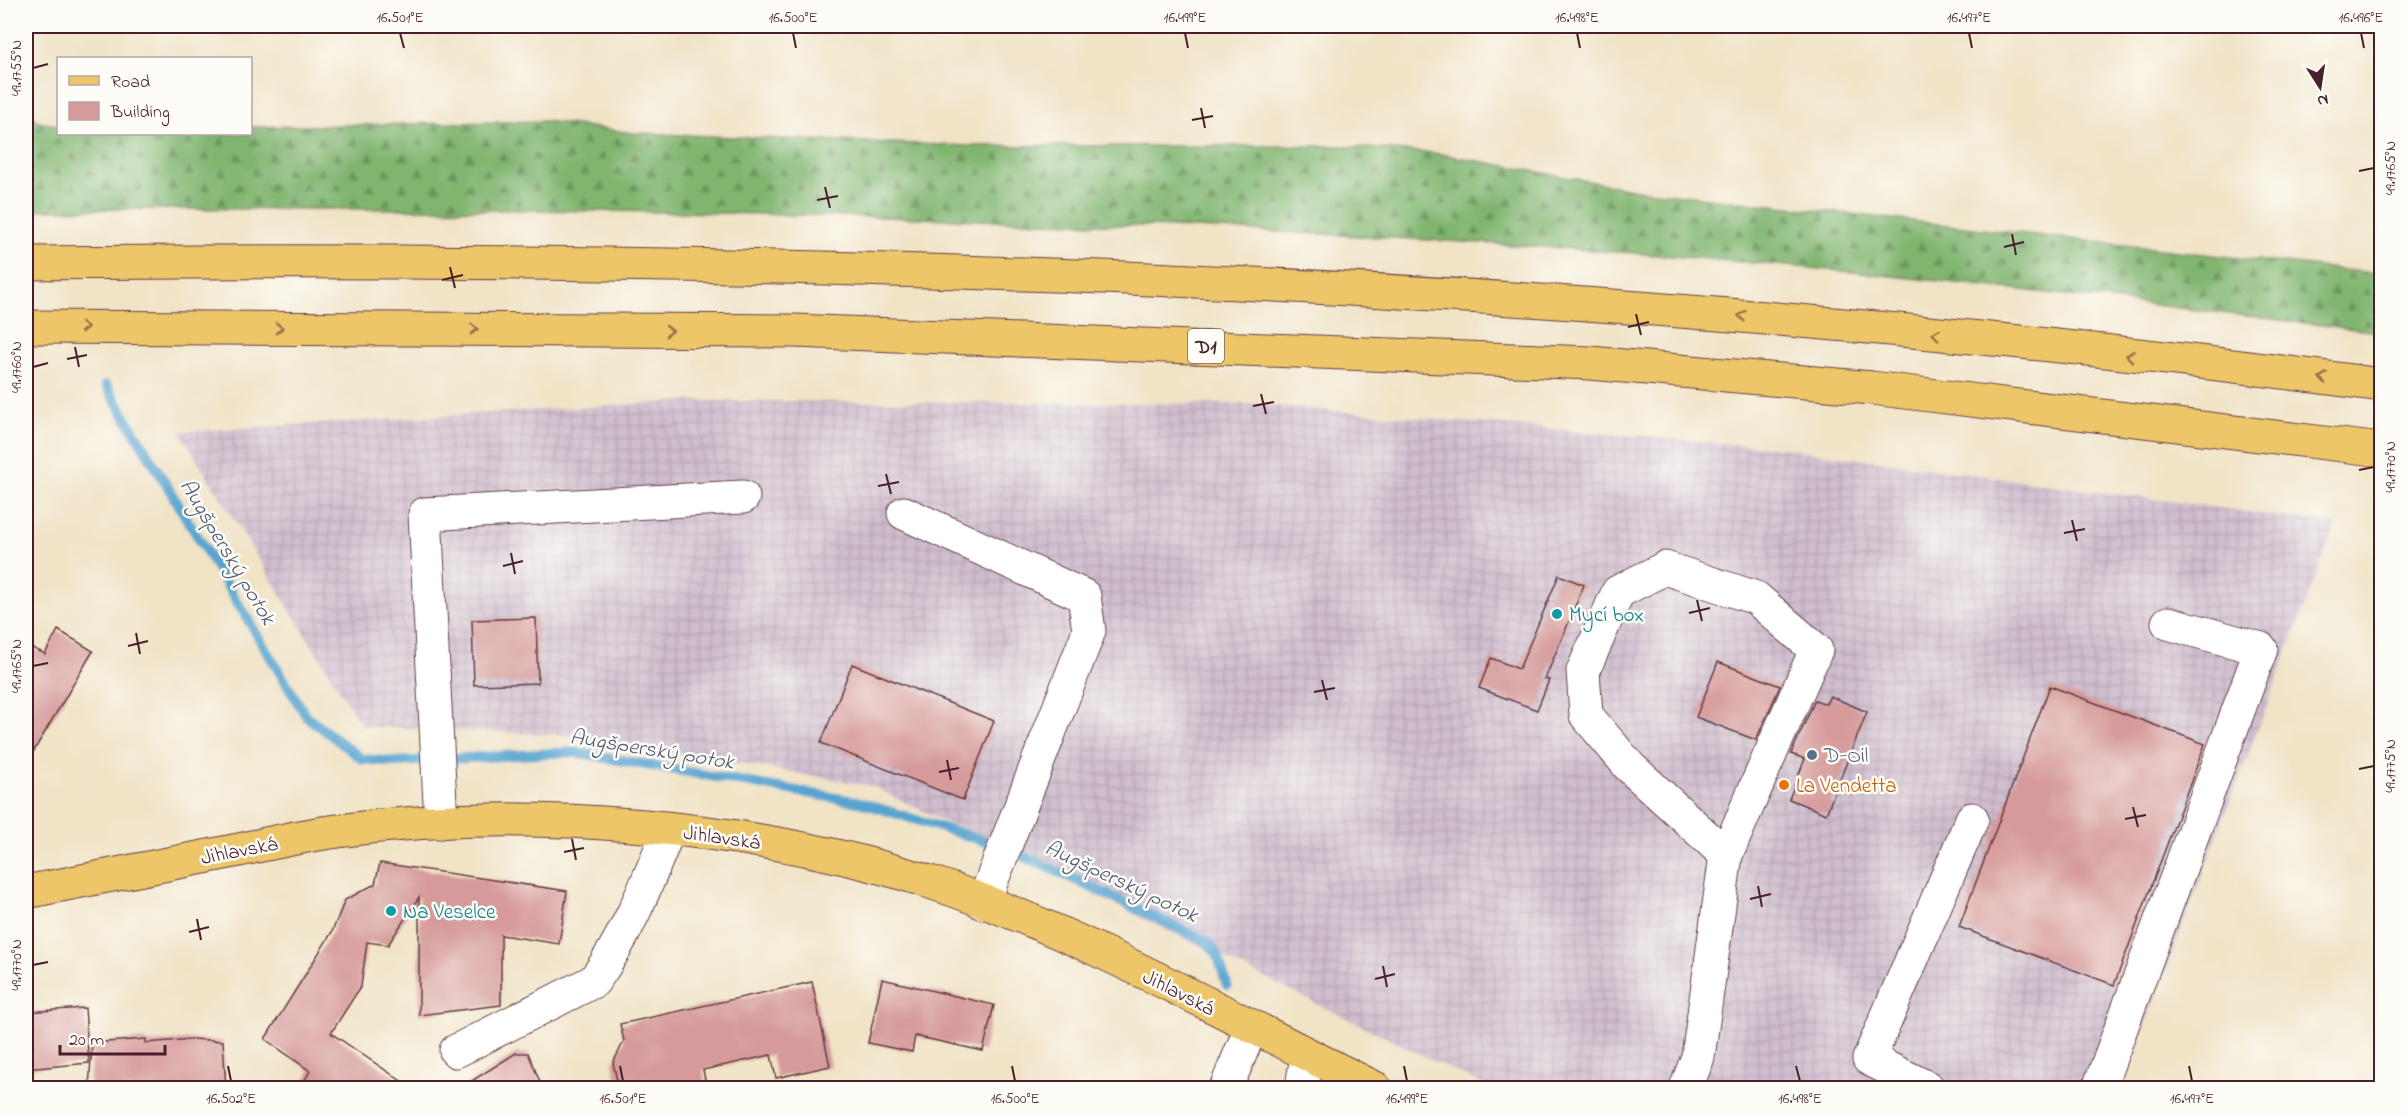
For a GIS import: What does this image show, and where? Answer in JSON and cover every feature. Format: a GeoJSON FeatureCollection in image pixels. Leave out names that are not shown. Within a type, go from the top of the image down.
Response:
{"type":"FeatureCollection","features":[{"type":"Feature","properties":{"kind":"main road"},"geometry":{"type":"LineString","coordinates":[[26,263],[795,266],[1304,285],[1593,304],[1888,329],[2382,385]]}},
{"type":"Feature","properties":{"kind":"main road","name":"D1"},"geometry":{"type":"LineString","coordinates":[[26,327],[795,332],[1590,363],[1872,388],[2382,450]]}},
{"type":"Feature","properties":{"kind":"main road","name":"Jihlavská"},"geometry":{"type":"LineString","coordinates":[[26,892],[338,831],[441,822],[524,820],[669,830],[763,842],[851,860],[939,885],[1091,948],[1375,1089]]}},
{"type":"Feature","properties":{"kind":"lane"},"geometry":{"type":"LineString","coordinates":[[441,822],[425,514],[742,497]]}},
{"type":"Feature","properties":{"kind":"lane"},"geometry":{"type":"LineString","coordinates":[[904,513],[1084,596],[1089,631],[983,903]]}},
{"type":"Feature","properties":{"kind":"lane"},"geometry":{"type":"LineString","coordinates":[[1686,1089],[1698,1057],[1726,855],[1816,650],[1756,598],[1665,568],[1618,592],[1583,671],[1586,715],[1630,767],[1726,855]]}},
{"type":"Feature","properties":{"kind":"lane"},"geometry":{"type":"LineString","coordinates":[[2099,1089],[2261,649],[2168,623]]}},
{"type":"Feature","properties":{"kind":"lane"},"geometry":{"type":"LineString","coordinates":[[1928,1089],[1869,1059],[1972,819]]}},
{"type":"Feature","properties":{"kind":"lane"},"geometry":{"type":"LineString","coordinates":[[456,1051],[594,981],[639,901],[669,830]]}},
{"type":"Feature","properties":{"kind":"lane"},"geometry":{"type":"LineString","coordinates":[[1226,1089],[1251,1028]]}},
{"type":"Feature","properties":{"kind":"lane"},"geometry":{"type":"LineString","coordinates":[[1302,1089],[1307,1055]]}},
{"type":"Feature","properties":{"kind":"shaded area"},"geometry":{"type":"Polygon","coordinates":[[[685,401],[1253,404],[1781,448],[2336,524],[2121,1088],[1489,1088],[872,786],[581,736],[362,726],[180,432],[685,401]]]}},
{"type":"Feature","properties":{"kind":"green space"},"geometry":{"type":"Polygon","coordinates":[[[26,114],[42,123],[57,125],[57,135],[252,135],[252,127],[546,121],[633,133],[969,146],[1338,146],[1435,153],[1637,190],[2381,274],[2381,332],[1987,286],[1789,266],[1690,257],[1396,238],[1004,221],[613,211],[26,210],[26,114]]]}},
{"type":"Feature","properties":{"kind":"building"},"geometry":{"type":"Polygon","coordinates":[[[1559,575],[1584,585],[1545,679],[1549,680],[1537,710],[1479,688],[1491,658],[1519,669],[1559,575]]]}},
{"type":"Feature","properties":{"kind":"building"},"geometry":{"type":"Polygon","coordinates":[[[536,618],[538,683],[474,685],[472,620],[536,618]]]}},
{"type":"Feature","properties":{"kind":"building"},"geometry":{"type":"Polygon","coordinates":[[[58,630],[93,651],[26,764],[26,645],[45,654],[58,630]]]}},
{"type":"Feature","properties":{"kind":"building"},"geometry":{"type":"Polygon","coordinates":[[[1718,662],[1780,686],[1756,740],[1696,717],[1718,662]]]}},
{"type":"Feature","properties":{"kind":"building"},"geometry":{"type":"Polygon","coordinates":[[[852,664],[994,721],[963,800],[821,743],[852,664]]]}},
{"type":"Feature","properties":{"kind":"building"},"geometry":{"type":"Polygon","coordinates":[[[2050,686],[2205,744],[2114,985],[1959,927],[2050,686]]]}},
{"type":"Feature","properties":{"kind":"building"},"geometry":{"type":"Polygon","coordinates":[[[1830,696],[1867,712],[1826,814],[1789,799],[1805,759],[1791,754],[1815,700],[1826,704],[1830,696]]]}},
{"type":"Feature","properties":{"kind":"building"},"geometry":{"type":"Polygon","coordinates":[[[380,863],[567,891],[559,944],[501,935],[501,1005],[419,1015],[419,897],[388,945],[367,942],[361,986],[331,1033],[413,1089],[300,1089],[310,1071],[265,1039],[332,932],[345,900],[375,884],[380,863]]]}},
{"type":"Feature","properties":{"kind":"building"},"geometry":{"type":"Polygon","coordinates":[[[882,979],[994,1005],[983,1051],[915,1036],[912,1052],[868,1043],[882,979]]]}},
{"type":"Feature","properties":{"kind":"building"},"geometry":{"type":"Polygon","coordinates":[[[812,982],[830,1066],[776,1078],[771,1055],[703,1070],[707,1089],[619,1089],[613,1063],[624,1041],[620,1024],[812,982]]]}},
{"type":"Feature","properties":{"kind":"building"},"geometry":{"type":"Polygon","coordinates":[[[85,1008],[89,1063],[26,1069],[26,1012],[85,1008]]]}},
{"type":"Feature","properties":{"kind":"building"},"geometry":{"type":"Polygon","coordinates":[[[146,1039],[146,1043],[192,1039],[223,1041],[226,1089],[89,1089],[92,1043],[146,1039]]]}},
{"type":"Feature","properties":{"kind":"building"},"geometry":{"type":"Polygon","coordinates":[[[516,1053],[528,1053],[543,1089],[459,1089],[516,1053]]]}},
{"type":"Feature","properties":{"kind":"waterway","name":"Augšperský potok"},"geometry":{"type":"LineString","coordinates":[[106,385],[306,716],[362,759],[394,762],[573,752],[859,802],[981,840],[1037,862],[1208,942],[1217,954],[1227,985]]}},
{"type":"Feature","properties":{"kind":"place","name":"Mycí box"},"geometry":{"type":"Point","coordinates":[1557,614]}},
{"type":"Feature","properties":{"kind":"place","name":"D-Oil"},"geometry":{"type":"Point","coordinates":[1812,755]}},
{"type":"Feature","properties":{"kind":"place","name":"La Vendetta"},"geometry":{"type":"Point","coordinates":[1784,785]}},
{"type":"Feature","properties":{"kind":"place","name":"Na Veselce"},"geometry":{"type":"Point","coordinates":[391,911]}}]}
